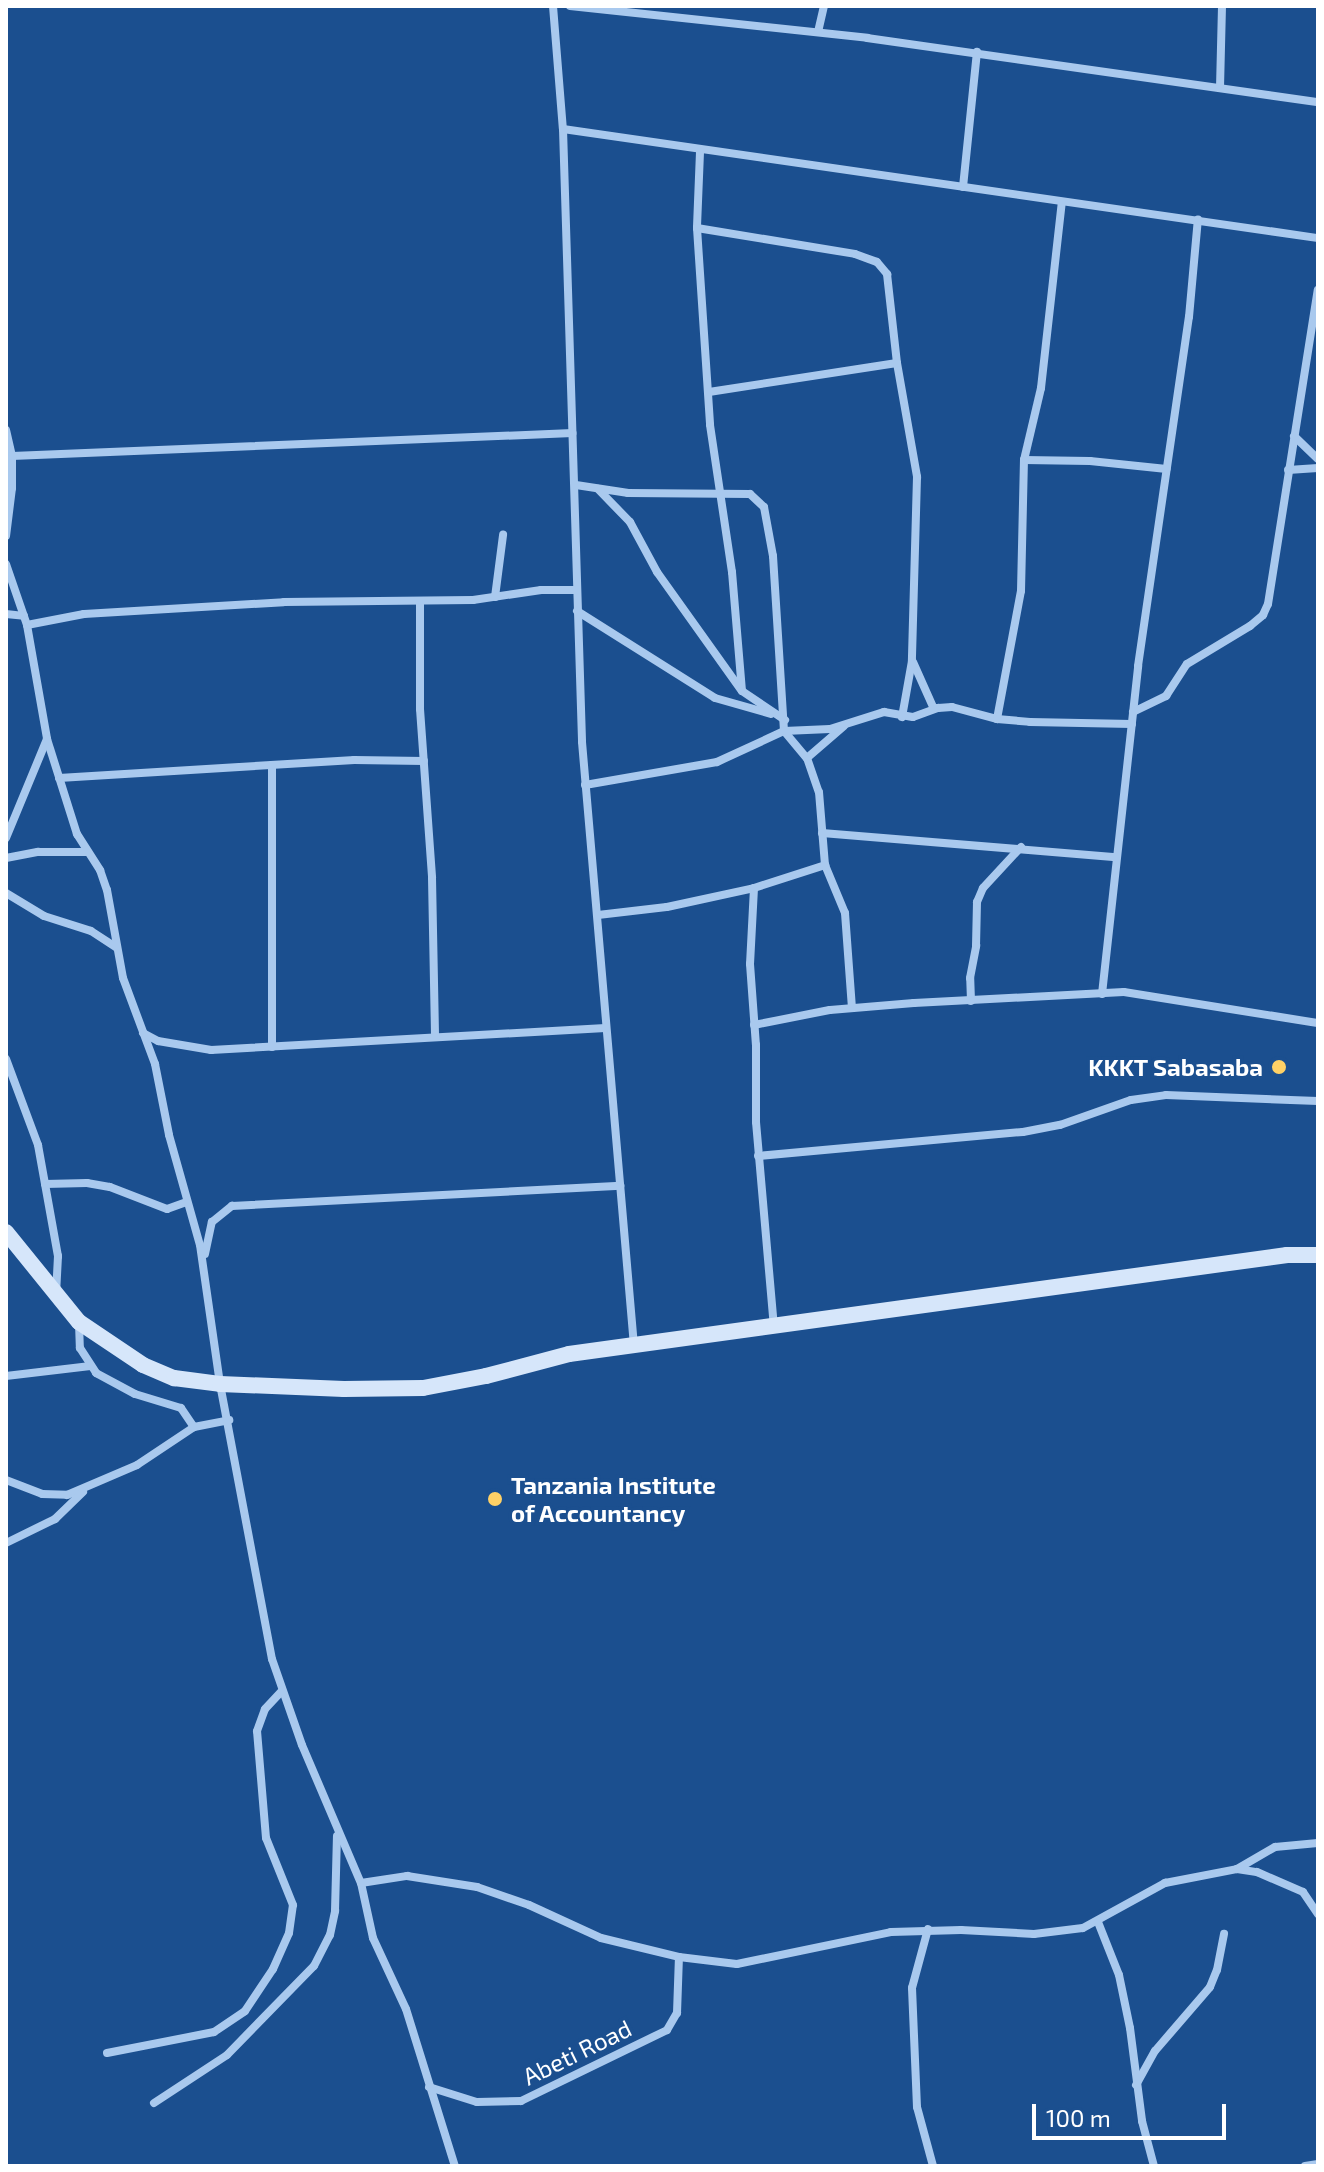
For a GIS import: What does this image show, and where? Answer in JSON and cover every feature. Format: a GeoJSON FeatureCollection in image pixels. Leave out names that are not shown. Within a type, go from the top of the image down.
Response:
{"type":"FeatureCollection","features":[{"type":"Feature","properties":{"kind":"main road"},"geometry":{"type":"LineString","coordinates":[[6,1232],[79,1322],[143,1365],[174,1378],[220,1384],[332,1389],[423,1388],[569,1354],[1287,1255],[1318,1255]]}},
{"type":"Feature","properties":{"kind":"street"},"geometry":{"type":"LineString","coordinates":[[553,6],[563,129],[576,485],[575,590],[585,785],[634,1346]]}},
{"type":"Feature","properties":{"kind":"street"},"geometry":{"type":"LineString","coordinates":[[570,6],[977,52],[1318,102]]}},
{"type":"Feature","properties":{"kind":"street"},"geometry":{"type":"LineString","coordinates":[[681,17],[682,6]]}},
{"type":"Feature","properties":{"kind":"street"},"geometry":{"type":"LineString","coordinates":[[818,32],[824,6]]}},
{"type":"Feature","properties":{"kind":"street"},"geometry":{"type":"LineString","coordinates":[[1220,88],[1222,6]]}},
{"type":"Feature","properties":{"kind":"street"},"geometry":{"type":"LineString","coordinates":[[963,187],[977,52]]}},
{"type":"Feature","properties":{"kind":"street"},"geometry":{"type":"LineString","coordinates":[[563,129],[700,152],[1318,238]]}},
{"type":"Feature","properties":{"kind":"street"},"geometry":{"type":"LineString","coordinates":[[700,152],[697,228],[709,392],[718,492],[732,572],[742,691]]}},
{"type":"Feature","properties":{"kind":"street"},"geometry":{"type":"LineString","coordinates":[[997,719],[1021,591],[1024,460],[1041,388],[1062,202]]}},
{"type":"Feature","properties":{"kind":"street"},"geometry":{"type":"LineString","coordinates":[[1102,994],[1133,712],[1189,317],[1198,219]]}},
{"type":"Feature","properties":{"kind":"street"},"geometry":{"type":"LineString","coordinates":[[697,228],[806,244],[877,262],[887,274],[897,363],[917,477],[912,661],[902,717]]}},
{"type":"Feature","properties":{"kind":"street"},"geometry":{"type":"LineString","coordinates":[[1133,712],[1166,696],[1187,664],[1263,615],[1271,589],[1318,290]]}},
{"type":"Feature","properties":{"kind":"street"},"geometry":{"type":"LineString","coordinates":[[709,392],[897,363]]}},
{"type":"Feature","properties":{"kind":"street"},"geometry":{"type":"LineString","coordinates":[[6,430],[12,456],[6,536]]}},
{"type":"Feature","properties":{"kind":"street"},"geometry":{"type":"LineString","coordinates":[[12,456],[573,433]]}},
{"type":"Feature","properties":{"kind":"street"},"geometry":{"type":"LineString","coordinates":[[1294,436],[1318,459]]}},
{"type":"Feature","properties":{"kind":"street"},"geometry":{"type":"LineString","coordinates":[[1024,460],[1090,461],[1167,469]]}},
{"type":"Feature","properties":{"kind":"street"},"geometry":{"type":"LineString","coordinates":[[1288,470],[1318,468]]}},
{"type":"Feature","properties":{"kind":"street"},"geometry":{"type":"LineString","coordinates":[[576,485],[653,493],[750,494],[764,507],[773,556],[786,721],[784,731]]}},
{"type":"Feature","properties":{"kind":"street"},"geometry":{"type":"LineString","coordinates":[[598,489],[630,522],[657,572],[742,691],[786,721]]}},
{"type":"Feature","properties":{"kind":"street"},"geometry":{"type":"LineString","coordinates":[[495,597],[503,535]]}},
{"type":"Feature","properties":{"kind":"street"},"geometry":{"type":"LineString","coordinates":[[6,564],[25,620],[47,739],[86,852],[100,870],[107,890],[116,947],[132,1008],[155,1064],[186,1202],[200,1245],[220,1384],[229,1420],[265,1633],[282,1691],[337,1831],[361,1883],[373,1938],[406,2009],[455,2166]]}},
{"type":"Feature","properties":{"kind":"street"},"geometry":{"type":"LineString","coordinates":[[6,614],[25,620],[284,602],[420,601],[575,590]]}},
{"type":"Feature","properties":{"kind":"street"},"geometry":{"type":"LineString","coordinates":[[420,601],[420,709],[436,961],[435,1037]]}},
{"type":"Feature","properties":{"kind":"street"},"geometry":{"type":"LineString","coordinates":[[577,611],[715,698],[776,715]]}},
{"type":"Feature","properties":{"kind":"street"},"geometry":{"type":"LineString","coordinates":[[912,661],[934,709]]}},
{"type":"Feature","properties":{"kind":"street"},"geometry":{"type":"LineString","coordinates":[[585,785],[717,762],[784,731],[845,725],[884,712],[913,717],[934,709],[952,707],[997,719],[1132,724]]}},
{"type":"Feature","properties":{"kind":"street"},"geometry":{"type":"LineString","coordinates":[[807,758],[845,725]]}},
{"type":"Feature","properties":{"kind":"street"},"geometry":{"type":"LineString","coordinates":[[784,731],[807,758],[822,804],[825,865],[844,904],[852,1008]]}},
{"type":"Feature","properties":{"kind":"street"},"geometry":{"type":"LineString","coordinates":[[6,838],[47,739]]}},
{"type":"Feature","properties":{"kind":"street"},"geometry":{"type":"LineString","coordinates":[[59,778],[272,765],[424,761]]}},
{"type":"Feature","properties":{"kind":"street"},"geometry":{"type":"LineString","coordinates":[[272,765],[272,1047]]}},
{"type":"Feature","properties":{"kind":"street"},"geometry":{"type":"LineString","coordinates":[[822,833],[1116,857]]}},
{"type":"Feature","properties":{"kind":"street"},"geometry":{"type":"LineString","coordinates":[[971,1001],[977,902],[983,888],[1021,847]]}},
{"type":"Feature","properties":{"kind":"street"},"geometry":{"type":"LineString","coordinates":[[6,858],[38,852],[86,852]]}},
{"type":"Feature","properties":{"kind":"street"},"geometry":{"type":"LineString","coordinates":[[598,915],[667,907],[754,888],[825,865]]}},
{"type":"Feature","properties":{"kind":"street"},"geometry":{"type":"LineString","coordinates":[[754,888],[750,934],[758,1156],[774,1327]]}},
{"type":"Feature","properties":{"kind":"street"},"geometry":{"type":"LineString","coordinates":[[6,893],[44,916],[91,931],[116,947]]}},
{"type":"Feature","properties":{"kind":"street"},"geometry":{"type":"LineString","coordinates":[[754,1025],[852,1008],[1124,992],[1318,1023]]}},
{"type":"Feature","properties":{"kind":"street"},"geometry":{"type":"LineString","coordinates":[[142,1032],[158,1041],[211,1050],[605,1028]]}},
{"type":"Feature","properties":{"kind":"street"},"geometry":{"type":"LineString","coordinates":[[6,1059],[31,1120],[45,1184],[58,1256],[56,1297]]}},
{"type":"Feature","properties":{"kind":"street"},"geometry":{"type":"LineString","coordinates":[[758,1156],[1023,1132],[1060,1125],[1131,1100],[1166,1095],[1318,1101]]}},
{"type":"Feature","properties":{"kind":"street"},"geometry":{"type":"LineString","coordinates":[[45,1184],[66,1182],[110,1187],[167,1209],[186,1202]]}},
{"type":"Feature","properties":{"kind":"street"},"geometry":{"type":"LineString","coordinates":[[203,1275],[207,1233],[212,1222],[232,1206],[620,1186]]}},
{"type":"Feature","properties":{"kind":"street"},"geometry":{"type":"LineString","coordinates":[[79,1322],[78,1342],[90,1366],[110,1383],[181,1408],[194,1427]]}},
{"type":"Feature","properties":{"kind":"street"},"geometry":{"type":"LineString","coordinates":[[6,1376],[43,1375],[90,1366]]}},
{"type":"Feature","properties":{"kind":"street"},"geometry":{"type":"LineString","coordinates":[[6,1480],[54,1496],[86,1489],[137,1465],[194,1427],[229,1420]]}},
{"type":"Feature","properties":{"kind":"street"},"geometry":{"type":"LineString","coordinates":[[6,1543],[55,1519],[86,1489]]}},
{"type":"Feature","properties":{"kind":"street"},"geometry":{"type":"LineString","coordinates":[[107,2053],[214,2032],[245,2011],[273,1969],[289,1933],[293,1905],[266,1838],[257,1731],[265,1709],[282,1691]]}},
{"type":"Feature","properties":{"kind":"street"},"geometry":{"type":"LineString","coordinates":[[154,2103],[227,2055],[314,1966],[330,1935],[335,1911],[337,1831]]}},
{"type":"Feature","properties":{"kind":"street"},"geometry":{"type":"LineString","coordinates":[[361,1883],[407,1876],[477,1887],[516,1899],[601,1938],[679,1957],[725,1963],[751,1962],[855,1937],[928,1929],[1034,1934],[1083,1928],[1165,1883],[1237,1869],[1275,1847],[1318,1843]]}},
{"type":"Feature","properties":{"kind":"street"},"geometry":{"type":"LineString","coordinates":[[1237,1869],[1257,1872],[1303,1892],[1318,1914]]}},
{"type":"Feature","properties":{"kind":"street"},"geometry":{"type":"LineString","coordinates":[[1098,1922],[1119,1975],[1130,2028],[1136,2086],[1154,2166]]}},
{"type":"Feature","properties":{"kind":"street"},"geometry":{"type":"LineString","coordinates":[[928,1929],[912,1988],[917,2107],[933,2166]]}},
{"type":"Feature","properties":{"kind":"street"},"geometry":{"type":"LineString","coordinates":[[1136,2086],[1155,2051],[1210,1987],[1217,1970],[1224,1934]]}},
{"type":"Feature","properties":{"kind":"street","name":"Abeti Road"},"geometry":{"type":"LineString","coordinates":[[429,2087],[477,2102],[521,2101],[667,2030],[677,2013],[679,1957]]}},
{"type":"Feature","properties":{"kind":"street"},"geometry":{"type":"LineString","coordinates":[[1305,2166],[1318,2164]]}},
{"type":"Feature","properties":{"kind":"place","name":"KKKT Sabasaba"},"geometry":{"type":"Point","coordinates":[1279,1067]}},
{"type":"Feature","properties":{"kind":"place","name":"Tanzania Institute of Accountancy"},"geometry":{"type":"Point","coordinates":[495,1499]}}]}
